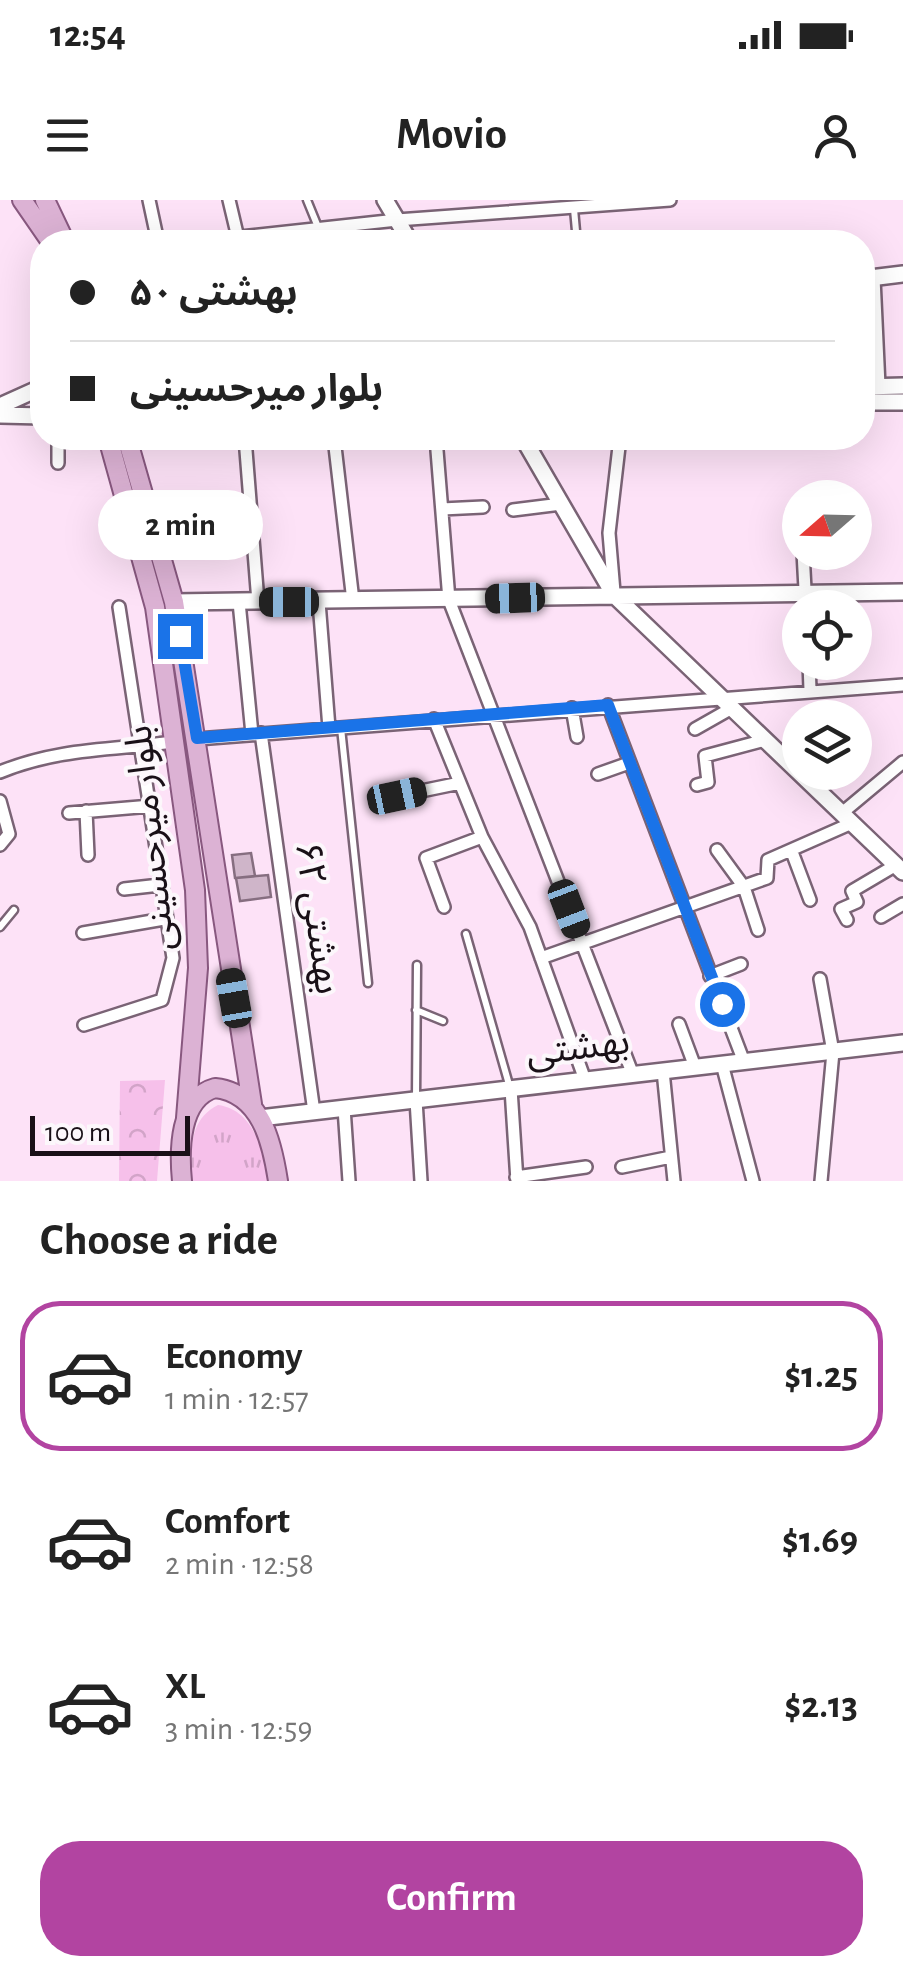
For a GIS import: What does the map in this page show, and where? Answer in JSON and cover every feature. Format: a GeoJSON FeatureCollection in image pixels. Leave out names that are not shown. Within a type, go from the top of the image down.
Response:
{"type":"FeatureCollection","features":[{"type":"Feature","properties":{"kind":"main road"},"geometry":{"type":"LineString","coordinates":[[22,200],[50,230]]}},
{"type":"Feature","properties":{"kind":"main road"},"geometry":{"type":"LineString","coordinates":[[33,200],[53,230]]}},
{"type":"Feature","properties":{"kind":"main road"},"geometry":{"type":"LineString","coordinates":[[45,200],[56,230]]}},
{"type":"Feature","properties":{"kind":"main road"},"geometry":{"type":"LineString","coordinates":[[52,200],[58,230]]}},
{"type":"Feature","properties":{"kind":"main road"},"geometry":{"type":"LineString","coordinates":[[385,200],[403,230]]}},
{"type":"Feature","properties":{"kind":"main road"},"geometry":{"type":"LineString","coordinates":[[875,277],[903,274]]}},
{"type":"Feature","properties":{"kind":"main road"},"geometry":{"type":"LineString","coordinates":[[875,386],[903,386]]}},
{"type":"Feature","properties":{"kind":"main road"},"geometry":{"type":"LineString","coordinates":[[0,406],[30,392]]}},
{"type":"Feature","properties":{"kind":"main road"},"geometry":{"type":"LineString","coordinates":[[875,402],[903,402]]}},
{"type":"Feature","properties":{"kind":"main road"},"geometry":{"type":"LineString","coordinates":[[0,414],[30,415]]}},
{"type":"Feature","properties":{"kind":"main road","name":"بلوار میرحسینی"},"geometry":{"type":"LineString","coordinates":[[111,450],[155,607],[198,927],[179,1176]]}},
{"type":"Feature","properties":{"kind":"main road","name":"بلوار میرحسینی"},"geometry":{"type":"LineString","coordinates":[[130,450],[174,602],[256,1111],[278,1181]]}},
{"type":"Feature","properties":{"kind":"main road"},"geometry":{"type":"LineString","coordinates":[[530,450],[614,595],[782,752]]}},
{"type":"Feature","properties":{"kind":"main road"},"geometry":{"type":"LineString","coordinates":[[872,595],[903,592]]}},
{"type":"Feature","properties":{"kind":"main road"},"geometry":{"type":"LineString","coordinates":[[174,602],[614,595],[782,599]]}},
{"type":"Feature","properties":{"kind":"main road"},"geometry":{"type":"LineString","coordinates":[[825,790],[847,818],[899,868]]}},
{"type":"Feature","properties":{"kind":"main road","name":"بهشتی"},"geometry":{"type":"LineString","coordinates":[[256,1111],[314,1112],[903,1043]]}},
{"type":"Feature","properties":{"kind":"main road"},"geometry":{"type":"LineString","coordinates":[[186,1118],[198,1097],[215,1088],[235,1093],[256,1111]]}},
{"type":"Feature","properties":{"kind":"street"},"geometry":{"type":"LineString","coordinates":[[149,200],[155,230]]}},
{"type":"Feature","properties":{"kind":"street"},"geometry":{"type":"LineString","coordinates":[[229,200],[236,230]]}},
{"type":"Feature","properties":{"kind":"street"},"geometry":{"type":"LineString","coordinates":[[350,230],[397,220],[574,204],[670,200]]}},
{"type":"Feature","properties":{"kind":"street"},"geometry":{"type":"LineString","coordinates":[[58,450],[58,463]]}},
{"type":"Feature","properties":{"kind":"street"},"geometry":{"type":"LineString","coordinates":[[246,450],[258,602]]}},
{"type":"Feature","properties":{"kind":"street"},"geometry":{"type":"LineString","coordinates":[[335,450],[353,601]]}},
{"type":"Feature","properties":{"kind":"street"},"geometry":{"type":"LineString","coordinates":[[437,450],[449,600],[634,1074]]}},
{"type":"Feature","properties":{"kind":"street"},"geometry":{"type":"LineString","coordinates":[[614,595],[610,500],[618,450]]}},
{"type":"Feature","properties":{"kind":"street"},"geometry":{"type":"LineString","coordinates":[[513,510],[561,504]]}},
{"type":"Feature","properties":{"kind":"street"},"geometry":{"type":"LineString","coordinates":[[442,509],[483,507]]}},
{"type":"Feature","properties":{"kind":"street","name":"بهشتی ۶۲"},"geometry":{"type":"LineString","coordinates":[[239,602],[314,1112]]}},
{"type":"Feature","properties":{"kind":"street"},"geometry":{"type":"LineString","coordinates":[[319,602],[335,727]]}},
{"type":"Feature","properties":{"kind":"street"},"geometry":{"type":"LineString","coordinates":[[84,1025],[162,1000],[174,958],[164,918],[143,746],[119,607]]}},
{"type":"Feature","properties":{"kind":"street"},"geometry":{"type":"LineString","coordinates":[[810,680],[810,690]]}},
{"type":"Feature","properties":{"kind":"street"},"geometry":{"type":"LineString","coordinates":[[197,738],[903,685]]}},
{"type":"Feature","properties":{"kind":"street"},"geometry":{"type":"LineString","coordinates":[[608,705],[744,1062]]}},
{"type":"Feature","properties":{"kind":"street"},"geometry":{"type":"LineString","coordinates":[[572,708],[577,736]]}},
{"type":"Feature","properties":{"kind":"street"},"geometry":{"type":"LineString","coordinates":[[695,729],[732,708]]}},
{"type":"Feature","properties":{"kind":"street"},"geometry":{"type":"LineString","coordinates":[[434,719],[482,837],[542,958],[585,1080]]}},
{"type":"Feature","properties":{"kind":"street"},"geometry":{"type":"LineString","coordinates":[[696,785],[708,782],[705,756],[765,740]]}},
{"type":"Feature","properties":{"kind":"street"},"geometry":{"type":"LineString","coordinates":[[0,772],[60,752],[174,742]]}},
{"type":"Feature","properties":{"kind":"street"},"geometry":{"type":"LineString","coordinates":[[542,958],[683,904],[767,878],[768,860],[792,852],[847,818],[903,762]]}},
{"type":"Feature","properties":{"kind":"street"},"geometry":{"type":"LineString","coordinates":[[598,774],[630,763]]}},
{"type":"Feature","properties":{"kind":"street"},"geometry":{"type":"LineString","coordinates":[[397,796],[460,783]]}},
{"type":"Feature","properties":{"kind":"street"},"geometry":{"type":"LineString","coordinates":[[0,801],[9,834],[0,845]]}},
{"type":"Feature","properties":{"kind":"street"},"geometry":{"type":"LineString","coordinates":[[69,813],[151,806]]}},
{"type":"Feature","properties":{"kind":"street"},"geometry":{"type":"LineString","coordinates":[[86,812],[88,855]]}},
{"type":"Feature","properties":{"kind":"street"},"geometry":{"type":"LineString","coordinates":[[444,907],[426,858],[482,837]]}},
{"type":"Feature","properties":{"kind":"street"},"geometry":{"type":"LineString","coordinates":[[716,850],[744,888],[758,930]]}},
{"type":"Feature","properties":{"kind":"street"},"geometry":{"type":"LineString","coordinates":[[792,852],[810,900]]}},
{"type":"Feature","properties":{"kind":"street"},"geometry":{"type":"LineString","coordinates":[[847,920],[841,909],[857,902],[852,891],[899,868]]}},
{"type":"Feature","properties":{"kind":"street"},"geometry":{"type":"LineString","coordinates":[[124,888],[160,885]]}},
{"type":"Feature","properties":{"kind":"street"},"geometry":{"type":"LineString","coordinates":[[881,917],[903,904]]}},
{"type":"Feature","properties":{"kind":"street"},"geometry":{"type":"LineString","coordinates":[[84,933],[164,918]]}},
{"type":"Feature","properties":{"kind":"street"},"geometry":{"type":"LineString","coordinates":[[710,976],[741,964]]}},
{"type":"Feature","properties":{"kind":"street"},"geometry":{"type":"LineString","coordinates":[[820,979],[832,1052],[821,1181]]}},
{"type":"Feature","properties":{"kind":"street"},"geometry":{"type":"LineString","coordinates":[[679,1024],[694,1068]]}},
{"type":"Feature","properties":{"kind":"street"},"geometry":{"type":"LineString","coordinates":[[722,1064],[753,1181]]}},
{"type":"Feature","properties":{"kind":"street"},"geometry":{"type":"LineString","coordinates":[[664,1071],[674,1181]]}},
{"type":"Feature","properties":{"kind":"street"},"geometry":{"type":"LineString","coordinates":[[511,1089],[516,1179],[586,1167]]}},
{"type":"Feature","properties":{"kind":"street"},"geometry":{"type":"LineString","coordinates":[[416,1100],[422,1181]]}},
{"type":"Feature","properties":{"kind":"street"},"geometry":{"type":"LineString","coordinates":[[344,1108],[350,1181]]}},
{"type":"Feature","properties":{"kind":"street"},"geometry":{"type":"LineString","coordinates":[[622,1166],[671,1157]]}},
{"type":"Feature","properties":{"kind":"lane"},"geometry":{"type":"LineString","coordinates":[[307,200],[319,230]]}},
{"type":"Feature","properties":{"kind":"lane"},"geometry":{"type":"LineString","coordinates":[[574,204],[575,230]]}},
{"type":"Feature","properties":{"kind":"lane"},"geometry":{"type":"LineString","coordinates":[[335,727],[368,983]]}},
{"type":"Feature","properties":{"kind":"lane"},"geometry":{"type":"LineString","coordinates":[[0,926],[14,910]]}},
{"type":"Feature","properties":{"kind":"lane"},"geometry":{"type":"LineString","coordinates":[[466,934],[511,1089]]}},
{"type":"Feature","properties":{"kind":"lane"},"geometry":{"type":"LineString","coordinates":[[416,1100],[417,965]]}},
{"type":"Feature","properties":{"kind":"lane"},"geometry":{"type":"LineString","coordinates":[[415,1010],[443,1021]]}},
{"type":"Feature","properties":{"kind":"green space"},"geometry":{"type":"Polygon","coordinates":[[[165,1080],[157,1181],[119,1181],[120,1081],[165,1080]]]}},
{"type":"Feature","properties":{"kind":"green space"},"geometry":{"type":"Polygon","coordinates":[[[218,1105],[240,1115],[255,1133],[268,1181],[192,1181],[196,1128],[208,1111],[218,1105]]]}},
{"type":"Feature","properties":{"kind":"building"},"geometry":{"type":"Polygon","coordinates":[[[251,853],[255,876],[235,878],[232,855],[251,853]]]}},
{"type":"Feature","properties":{"kind":"building"},"geometry":{"type":"Polygon","coordinates":[[[268,875],[271,897],[240,901],[236,878],[268,875]]]}},
{"type":"Feature","properties":{"kind":"route"},"geometry":{"type":"LineString","coordinates":[[180,636],[197,738],[608,705],[722,1004]]}}]}
